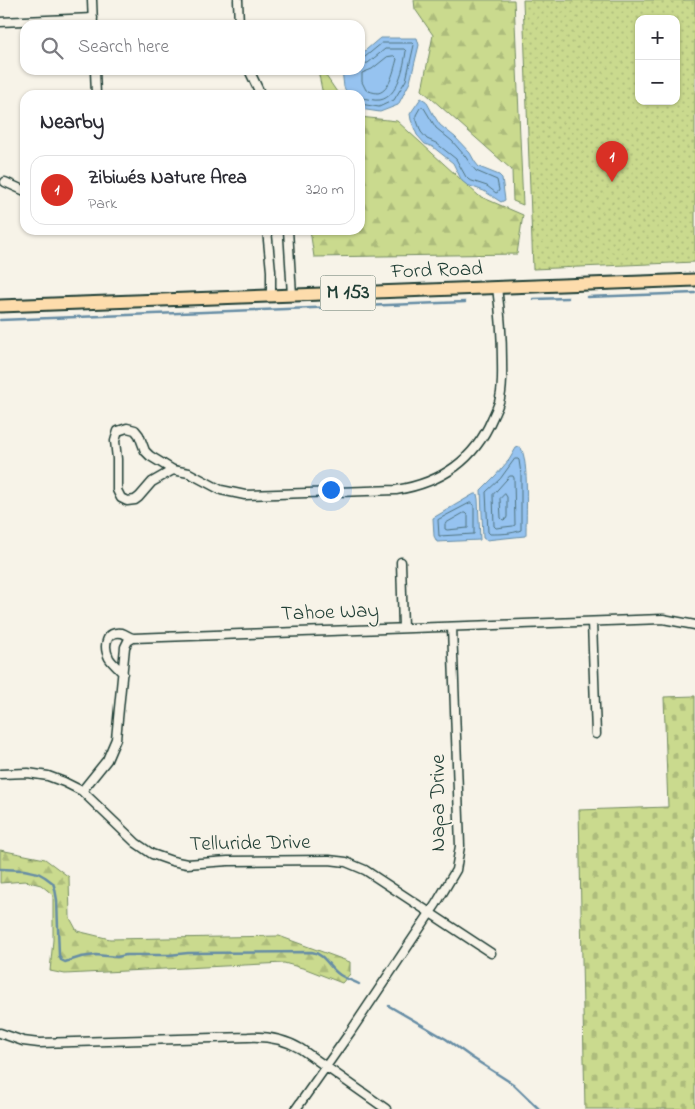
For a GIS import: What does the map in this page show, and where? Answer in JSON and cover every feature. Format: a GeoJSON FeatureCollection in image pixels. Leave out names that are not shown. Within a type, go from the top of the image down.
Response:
{"type":"FeatureCollection","features":[{"type":"Feature","properties":{"kind":"main road","name":"Ford Road"},"geometry":{"type":"LineString","coordinates":[[0,306],[695,280]]}},
{"type":"Feature","properties":{"kind":"street"},"geometry":{"type":"LineString","coordinates":[[92,0],[93,20]]}},
{"type":"Feature","properties":{"kind":"street"},"geometry":{"type":"LineString","coordinates":[[238,0],[239,20]]}},
{"type":"Feature","properties":{"kind":"street"},"geometry":{"type":"LineString","coordinates":[[0,22],[20,22]]}},
{"type":"Feature","properties":{"kind":"street"},"geometry":{"type":"LineString","coordinates":[[95,75],[96,90]]}},
{"type":"Feature","properties":{"kind":"street"},"geometry":{"type":"LineString","coordinates":[[251,75],[258,90]]}},
{"type":"Feature","properties":{"kind":"street"},"geometry":{"type":"LineString","coordinates":[[5,182],[20,189]]}},
{"type":"Feature","properties":{"kind":"street"},"geometry":{"type":"LineString","coordinates":[[267,235],[271,296]]}},
{"type":"Feature","properties":{"kind":"street"},"geometry":{"type":"LineString","coordinates":[[288,235],[292,295]]}},
{"type":"Feature","properties":{"kind":"street"},"geometry":{"type":"LineString","coordinates":[[173,470],[152,482],[135,500],[127,501],[121,498],[117,490],[115,441],[118,432],[127,428],[134,430],[139,435],[145,451],[173,470],[189,473],[221,490],[245,496],[396,490],[416,486],[444,474],[477,446],[489,427],[500,399],[502,349],[497,287]]}},
{"type":"Feature","properties":{"kind":"street"},"geometry":{"type":"LineString","coordinates":[[401,562],[403,628]]}},
{"type":"Feature","properties":{"kind":"street","name":"Tahoe Way"},"geometry":{"type":"LineString","coordinates":[[123,673],[110,658],[106,649],[106,641],[109,636],[115,633],[133,638],[663,619],[695,625]]}},
{"type":"Feature","properties":{"kind":"street"},"geometry":{"type":"LineString","coordinates":[[592,622],[596,734]]}},
{"type":"Feature","properties":{"kind":"street","name":"Napa Drive"},"geometry":{"type":"LineString","coordinates":[[296,1109],[380,988],[456,870],[460,846],[452,627]]}},
{"type":"Feature","properties":{"kind":"street"},"geometry":{"type":"LineString","coordinates":[[82,791],[106,760],[116,739],[125,647],[128,641],[133,638]]}},
{"type":"Feature","properties":{"kind":"street","name":"Telluride Drive"},"geometry":{"type":"LineString","coordinates":[[0,774],[28,773],[48,776],[82,791],[136,843],[152,854],[172,861],[187,864],[228,861],[329,860],[346,862],[366,870],[491,953]]}},
{"type":"Feature","properties":{"kind":"street"},"geometry":{"type":"LineString","coordinates":[[0,1033],[23,1042],[39,1043],[260,1036],[291,1043],[386,1109]]}},
{"type":"Feature","properties":{"kind":"green space"},"geometry":{"type":"Polygon","coordinates":[[[414,0],[514,0],[523,205],[513,201],[512,170],[422,90],[433,35],[415,9],[414,0]]]}},
{"type":"Feature","properties":{"kind":"green space"},"geometry":{"type":"Polygon","coordinates":[[[523,0],[695,0],[695,262],[533,269],[523,0]]]}},
{"type":"Feature","properties":{"kind":"green space"},"geometry":{"type":"Polygon","coordinates":[[[319,75],[325,75],[336,90],[322,90],[319,75]]]}},
{"type":"Feature","properties":{"kind":"green space"},"geometry":{"type":"Polygon","coordinates":[[[365,118],[397,121],[479,196],[523,215],[517,254],[314,257],[311,235],[365,235],[365,118]]]}},
{"type":"Feature","properties":{"kind":"green space"},"geometry":{"type":"Polygon","coordinates":[[[695,696],[695,1109],[585,1109],[579,810],[668,807],[664,697],[695,696]]]}},
{"type":"Feature","properties":{"kind":"green space"},"geometry":{"type":"Polygon","coordinates":[[[0,850],[45,859],[69,877],[70,918],[77,931],[110,939],[279,936],[350,962],[350,974],[342,983],[284,963],[65,974],[50,971],[53,940],[53,895],[41,885],[25,881],[0,883],[0,850]]]}},
{"type":"Feature","properties":{"kind":"water"},"geometry":{"type":"Polygon","coordinates":[[[380,38],[417,38],[419,45],[410,82],[398,105],[380,112],[365,110],[365,90],[346,90],[343,75],[365,75],[365,51],[380,38]]]}},
{"type":"Feature","properties":{"kind":"water"},"geometry":{"type":"Polygon","coordinates":[[[421,98],[426,101],[440,125],[470,153],[479,167],[502,178],[505,200],[501,202],[484,191],[467,185],[462,181],[453,163],[433,147],[425,144],[417,135],[410,114],[421,98]]]}},
{"type":"Feature","properties":{"kind":"water"},"geometry":{"type":"Polygon","coordinates":[[[519,447],[524,455],[526,476],[526,534],[525,536],[486,540],[483,538],[481,490],[509,460],[516,448],[519,447]]]}},
{"type":"Feature","properties":{"kind":"water"},"geometry":{"type":"Polygon","coordinates":[[[477,494],[478,499],[480,540],[437,542],[434,536],[433,518],[477,494]]]}},
{"type":"Feature","properties":{"kind":"waterway"},"geometry":{"type":"LineString","coordinates":[[587,297],[695,293]]}},
{"type":"Feature","properties":{"kind":"waterway"},"geometry":{"type":"LineString","coordinates":[[534,299],[568,298]]}},
{"type":"Feature","properties":{"kind":"waterway"},"geometry":{"type":"LineString","coordinates":[[0,320],[465,302]]}},
{"type":"Feature","properties":{"kind":"waterway"},"geometry":{"type":"LineString","coordinates":[[0,869],[24,870],[38,873],[53,883],[57,900],[59,955],[61,960],[65,962],[96,955],[117,957],[188,953],[312,952],[324,958],[340,975],[359,984]]}},
{"type":"Feature","properties":{"kind":"waterway"},"geometry":{"type":"LineString","coordinates":[[389,1006],[446,1039],[513,1084],[539,1109]]}},
{"type":"Feature","properties":{"kind":"place","name":"Zibiwés Nature Area"},"geometry":{"type":"Point","coordinates":[612,182]}}]}
